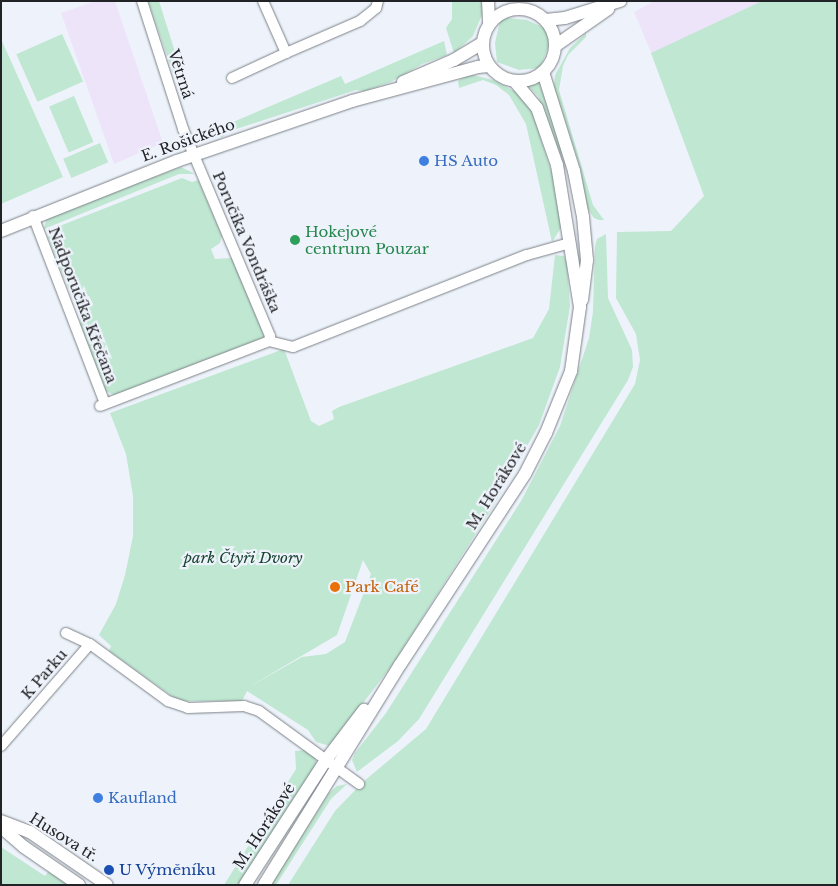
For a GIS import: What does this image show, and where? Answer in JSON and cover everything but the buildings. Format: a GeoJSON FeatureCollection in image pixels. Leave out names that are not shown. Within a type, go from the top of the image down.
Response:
{"type":"FeatureCollection","features":[{"type":"Feature","properties":{"kind":"street","name":"Větrná"},"geometry":{"type":"LineString","coordinates":[[142,1],[193,156]]}},
{"type":"Feature","properties":{"kind":"street"},"geometry":{"type":"LineString","coordinates":[[263,1],[286,53]]}},
{"type":"Feature","properties":{"kind":"street"},"geometry":{"type":"LineString","coordinates":[[232,78],[360,21],[376,8],[378,1]]}},
{"type":"Feature","properties":{"kind":"street"},"geometry":{"type":"LineString","coordinates":[[488,1],[490,23],[482,43],[489,66],[505,78],[514,81],[525,81],[543,72],[554,56],[556,46],[546,20],[530,10],[516,5],[490,23]]}},
{"type":"Feature","properties":{"kind":"street"},"geometry":{"type":"LineString","coordinates":[[546,20],[616,3]]}},
{"type":"Feature","properties":{"kind":"street"},"geometry":{"type":"LineString","coordinates":[[556,46],[616,3]]}},
{"type":"Feature","properties":{"kind":"street","name":"E. Rošického"},"geometry":{"type":"LineString","coordinates":[[390,90],[454,60],[482,43]]}},
{"type":"Feature","properties":{"kind":"street","name":"E. Rošického"},"geometry":{"type":"LineString","coordinates":[[1,231],[33,216],[193,156],[390,90],[489,66]]}},
{"type":"Feature","properties":{"kind":"street","name":"M. Horákové"},"geometry":{"type":"LineString","coordinates":[[245,885],[400,665],[525,474],[546,433],[571,371],[586,260],[583,217],[574,171],[543,72]]}},
{"type":"Feature","properties":{"kind":"street","name":"M. Horákové"},"geometry":{"type":"LineString","coordinates":[[514,81],[537,108],[557,165],[580,307]]}},
{"type":"Feature","properties":{"kind":"street","name":"Poručíka Vondráška"},"geometry":{"type":"LineString","coordinates":[[193,156],[270,336],[269,341]]}},
{"type":"Feature","properties":{"kind":"street","name":"Nadporučíka Křečana"},"geometry":{"type":"LineString","coordinates":[[33,216],[102,405],[269,341]]}},
{"type":"Feature","properties":{"kind":"street"},"geometry":{"type":"LineString","coordinates":[[269,341],[293,347],[527,255],[570,243]]}},
{"type":"Feature","properties":{"kind":"street"},"geometry":{"type":"LineString","coordinates":[[66,633],[90,644],[168,701],[188,708],[244,706],[259,711],[359,784]]}},
{"type":"Feature","properties":{"kind":"street","name":"K Parku"},"geometry":{"type":"LineString","coordinates":[[1,746],[90,644]]}},
{"type":"Feature","properties":{"kind":"street","name":"M. Horákové"},"geometry":{"type":"LineString","coordinates":[[264,885],[331,764]]}},
{"type":"Feature","properties":{"kind":"street","name":"Husova tř."},"geometry":{"type":"LineString","coordinates":[[1,821],[30,832],[107,885]]}},
{"type":"Feature","properties":{"kind":"street","name":"Husova tř."},"geometry":{"type":"LineString","coordinates":[[1,827],[24,847],[79,885]]}},
{"type":"Feature","properties":{"kind":"shaded area"},"geometry":{"type":"Polygon","coordinates":[[[95,1],[115,1],[163,143],[114,164],[61,13],[95,1]]]}},
{"type":"Feature","properties":{"kind":"shaded area"},"geometry":{"type":"Polygon","coordinates":[[[654,1],[765,1],[652,55],[634,12],[654,1]]]}},
{"type":"Feature","properties":{"kind":"green space"},"geometry":{"type":"Polygon","coordinates":[[[148,1],[159,1],[186,87],[179,90],[148,1]]]}},
{"type":"Feature","properties":{"kind":"green space"},"geometry":{"type":"Polygon","coordinates":[[[452,1],[482,1],[484,10],[473,36],[454,53],[446,28],[452,19],[452,1]]]}},
{"type":"Feature","properties":{"kind":"green space"},"geometry":{"type":"Polygon","coordinates":[[[762,1],[837,1],[837,885],[288,885],[335,811],[363,782],[426,729],[635,384],[640,360],[636,334],[616,298],[617,232],[671,231],[704,196],[651,53],[762,1]]]}},
{"type":"Feature","properties":{"kind":"green space"},"geometry":{"type":"Polygon","coordinates":[[[507,18],[527,20],[547,29],[550,43],[540,68],[519,70],[497,62],[495,43],[500,21],[507,18]]]}},
{"type":"Feature","properties":{"kind":"green space"},"geometry":{"type":"Polygon","coordinates":[[[586,33],[586,37],[568,55],[563,66],[559,90],[593,205],[604,220],[594,218],[587,208],[580,167],[554,86],[555,75],[570,48],[586,33]]]}},
{"type":"Feature","properties":{"kind":"green space"},"geometry":{"type":"Polygon","coordinates":[[[62,34],[83,82],[37,102],[16,54],[62,34]]]}},
{"type":"Feature","properties":{"kind":"green space"},"geometry":{"type":"Polygon","coordinates":[[[1,39],[63,177],[1,204],[1,39]]]}},
{"type":"Feature","properties":{"kind":"green space"},"geometry":{"type":"Polygon","coordinates":[[[444,41],[447,55],[422,64],[391,82],[365,91],[356,90],[230,131],[221,138],[219,128],[341,76],[345,84],[444,41]]]}},
{"type":"Feature","properties":{"kind":"green space"},"geometry":{"type":"Polygon","coordinates":[[[469,74],[493,80],[516,92],[532,111],[554,180],[562,226],[552,242],[526,124],[509,95],[496,85],[483,80],[459,88],[458,81],[469,74]]]}},
{"type":"Feature","properties":{"kind":"green space"},"geometry":{"type":"Polygon","coordinates":[[[539,82],[563,153],[560,154],[538,96],[527,85],[539,82]]]}},
{"type":"Feature","properties":{"kind":"green space"},"geometry":{"type":"Polygon","coordinates":[[[74,96],[94,142],[69,153],[49,107],[74,96]]]}},
{"type":"Feature","properties":{"kind":"green space"},"geometry":{"type":"Polygon","coordinates":[[[100,143],[108,162],[71,178],[63,159],[100,143]]]}},
{"type":"Feature","properties":{"kind":"green space"},"geometry":{"type":"Polygon","coordinates":[[[181,167],[195,174],[179,174],[44,229],[46,220],[55,214],[181,167]]]}},
{"type":"Feature","properties":{"kind":"green space"},"geometry":{"type":"Polygon","coordinates":[[[182,178],[192,182],[198,180],[222,236],[220,243],[211,249],[215,259],[231,258],[236,263],[264,336],[261,342],[114,395],[106,391],[80,324],[82,312],[93,304],[89,296],[71,295],[47,235],[57,227],[182,178]]]}},
{"type":"Feature","properties":{"kind":"green space"},"geometry":{"type":"Polygon","coordinates":[[[606,234],[608,298],[632,350],[633,367],[628,380],[419,719],[398,741],[357,772],[352,760],[355,753],[386,713],[521,501],[560,426],[589,338],[593,312],[595,246],[597,239],[606,234]]]}},
{"type":"Feature","properties":{"kind":"green space","name":"park Čtyři Dvory"},"geometry":{"type":"Polygon","coordinates":[[[555,255],[564,256],[567,263],[570,306],[560,367],[539,425],[492,508],[393,664],[330,746],[316,742],[308,730],[247,691],[242,701],[179,701],[109,651],[111,646],[99,635],[116,604],[125,575],[133,536],[133,496],[126,454],[110,413],[284,349],[311,421],[319,426],[334,419],[332,411],[339,407],[533,338],[549,309],[555,255]],[[363,560],[337,635],[249,687],[302,657],[326,654],[345,642],[371,574],[363,560]]]}},
{"type":"Feature","properties":{"kind":"green space"},"geometry":{"type":"Polygon","coordinates":[[[305,750],[314,755],[317,765],[241,885],[224,885],[296,769],[295,751],[305,750]]]}},
{"type":"Feature","properties":{"kind":"green space"},"geometry":{"type":"Polygon","coordinates":[[[347,784],[331,799],[276,885],[271,885],[329,793],[337,786],[347,784]]]}},
{"type":"Feature","properties":{"kind":"green space"},"geometry":{"type":"Polygon","coordinates":[[[1,847],[45,876],[48,872],[73,885],[1,885],[1,847]]]}},
{"type":"Feature","properties":{"kind":"place","name":"HS Auto"},"geometry":{"type":"Point","coordinates":[424,161]}},
{"type":"Feature","properties":{"kind":"place","name":"Hokejové centrum Pouzar"},"geometry":{"type":"Point","coordinates":[295,240]}},
{"type":"Feature","properties":{"kind":"place","name":"Park Café"},"geometry":{"type":"Point","coordinates":[335,587]}},
{"type":"Feature","properties":{"kind":"place","name":"Kaufland"},"geometry":{"type":"Point","coordinates":[98,798]}},
{"type":"Feature","properties":{"kind":"place","name":"U Výměníku"},"geometry":{"type":"Point","coordinates":[109,870]}}]}
